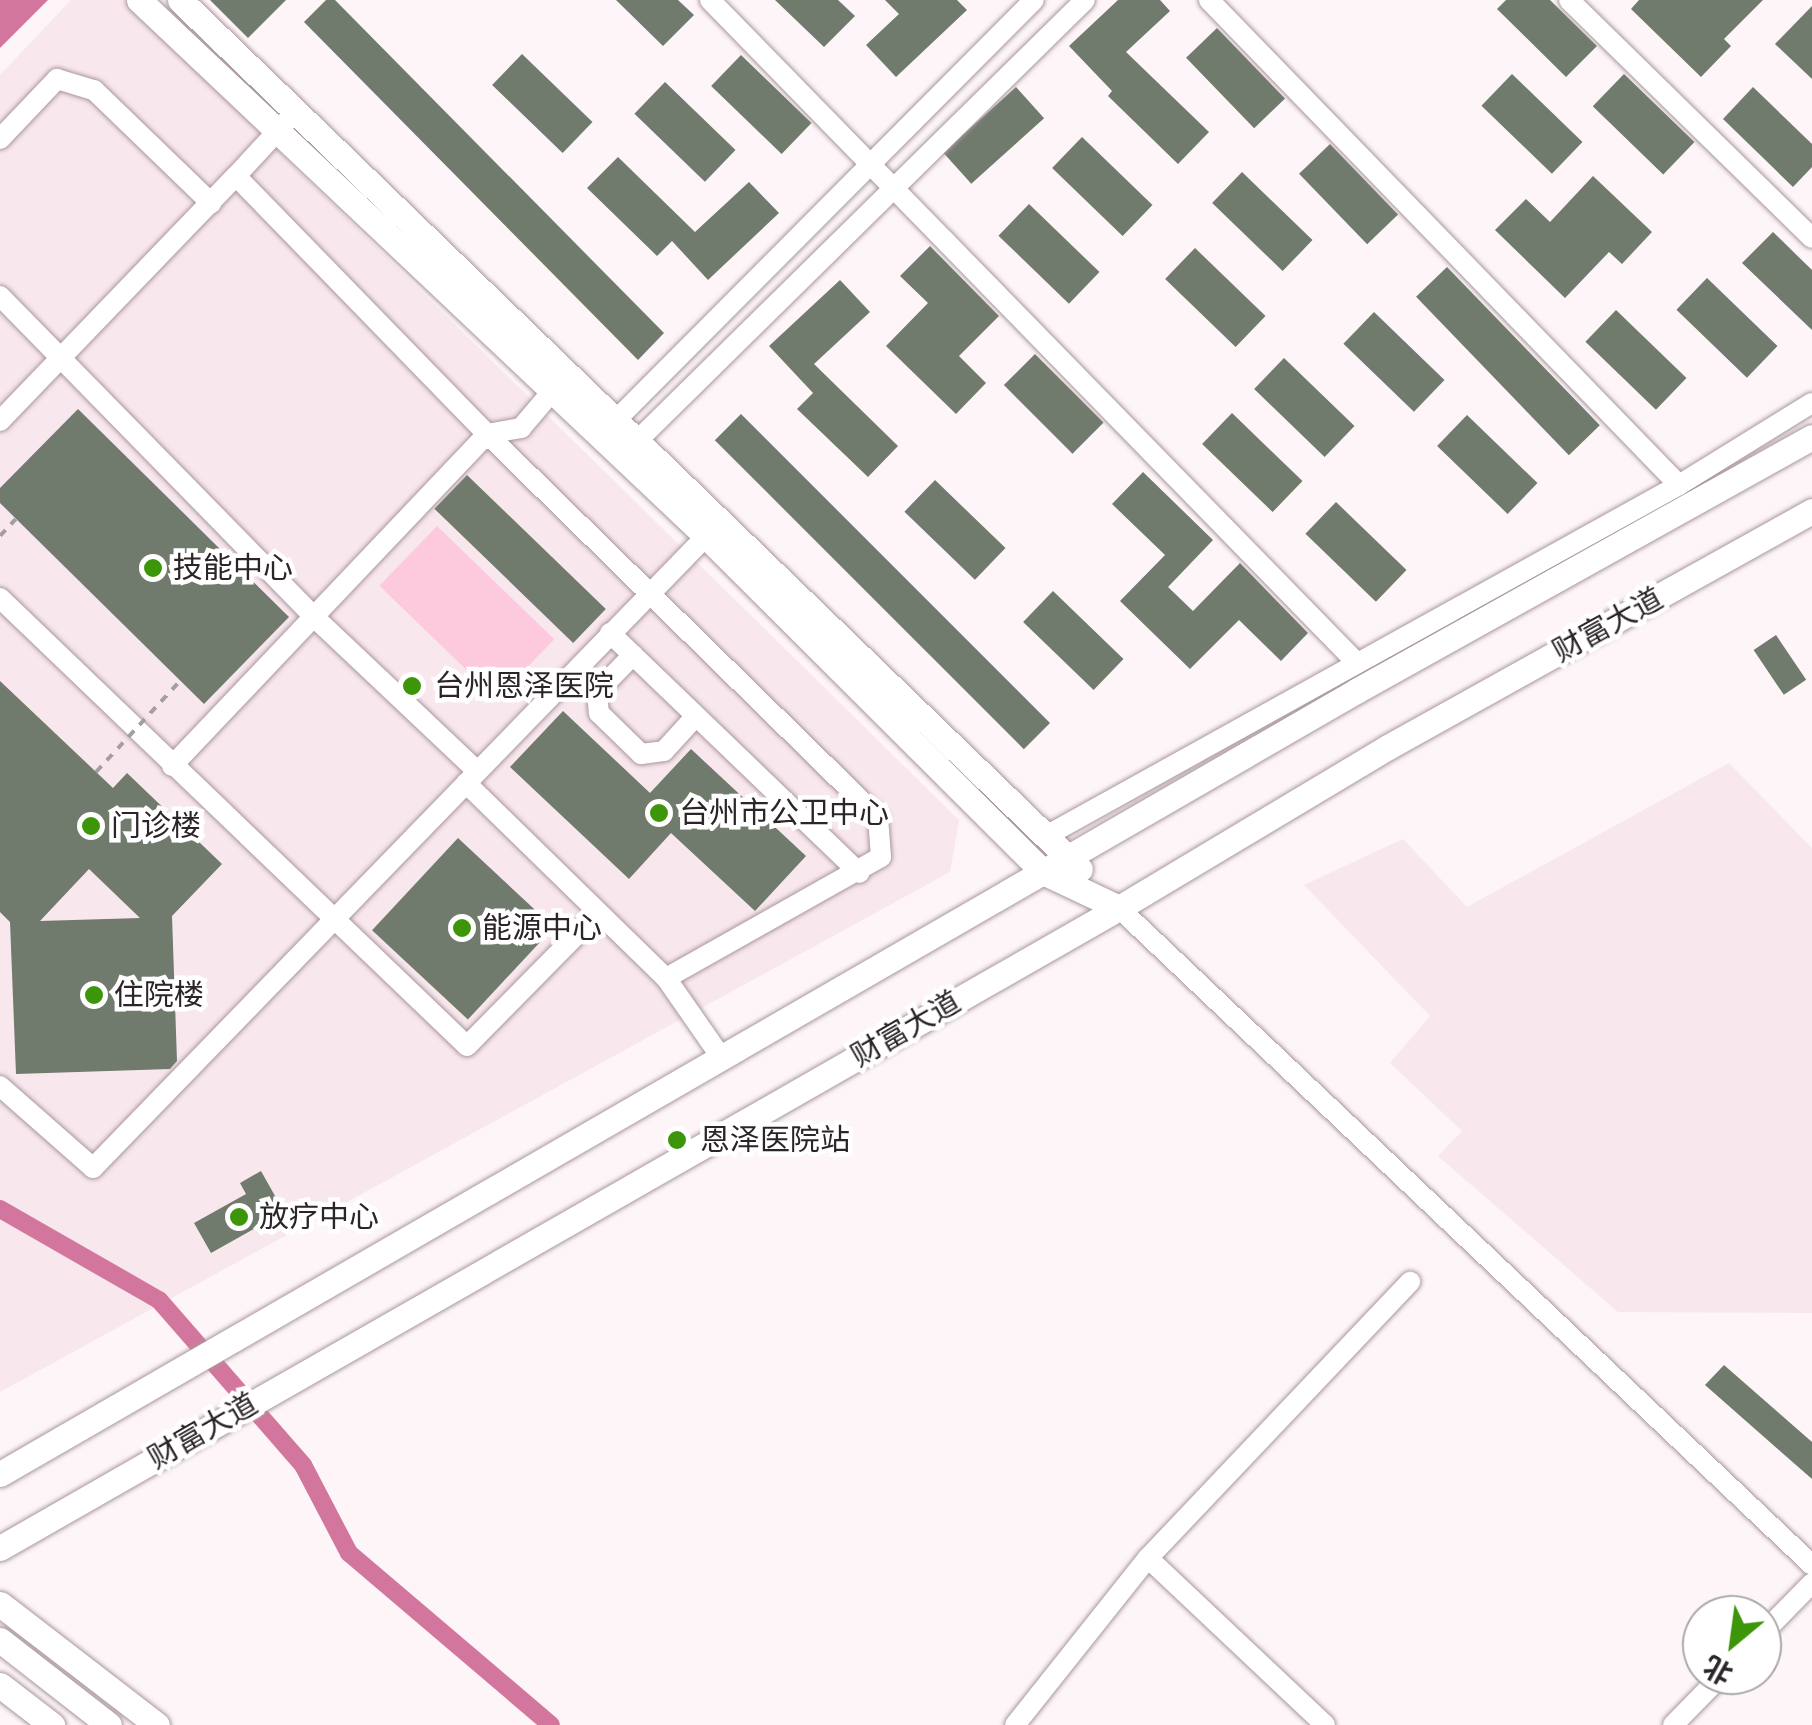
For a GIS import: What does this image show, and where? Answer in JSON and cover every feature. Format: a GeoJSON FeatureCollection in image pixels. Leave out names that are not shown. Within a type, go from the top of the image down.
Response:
{"type":"FeatureCollection","features":[{"type":"Feature","properties":{"kind":"main road"},"geometry":{"type":"LineString","coordinates":[[180,0],[559,383],[614,422],[636,443],[713,529],[1043,872],[1119,908]]}},
{"type":"Feature","properties":{"kind":"main road"},"geometry":{"type":"LineString","coordinates":[[148,8],[277,132],[559,383],[1119,908]]}},
{"type":"Feature","properties":{"kind":"main road"},"geometry":{"type":"LineString","coordinates":[[0,1474],[1043,872],[1812,437]]}},
{"type":"Feature","properties":{"kind":"main road","name":"财富大道"},"geometry":{"type":"LineString","coordinates":[[0,1548],[1119,908],[1388,747],[1812,511]]}},
{"type":"Feature","properties":{"kind":"main road"},"geometry":{"type":"LineString","coordinates":[[0,1604],[157,1725]]}},
{"type":"Feature","properties":{"kind":"main road"},"geometry":{"type":"LineString","coordinates":[[0,1640],[109,1725]]}},
{"type":"Feature","properties":{"kind":"main road"},"geometry":{"type":"LineString","coordinates":[[0,1685],[52,1725]]}},
{"type":"Feature","properties":{"kind":"street"},"geometry":{"type":"LineString","coordinates":[[710,0],[897,187],[1356,662]]}},
{"type":"Feature","properties":{"kind":"street"},"geometry":{"type":"LineString","coordinates":[[614,422],[1034,0]]}},
{"type":"Feature","properties":{"kind":"street"},"geometry":{"type":"LineString","coordinates":[[636,443],[1085,0]]}},
{"type":"Feature","properties":{"kind":"street"},"geometry":{"type":"LineString","coordinates":[[1209,0],[1678,485]]}},
{"type":"Feature","properties":{"kind":"street"},"geometry":{"type":"LineString","coordinates":[[1569,0],[1812,238]]}},
{"type":"Feature","properties":{"kind":"street"},"geometry":{"type":"LineString","coordinates":[[0,139],[57,79],[94,90],[210,203]]}},
{"type":"Feature","properties":{"kind":"street"},"geometry":{"type":"LineString","coordinates":[[0,421],[295,112]]}},
{"type":"Feature","properties":{"kind":"street"},"geometry":{"type":"LineString","coordinates":[[236,176],[487,434],[878,816],[881,857],[859,873],[666,978]]}},
{"type":"Feature","properties":{"kind":"street"},"geometry":{"type":"LineString","coordinates":[[0,296],[64,356],[598,913],[666,978],[721,1058]]}},
{"type":"Feature","properties":{"kind":"street"},"geometry":{"type":"LineString","coordinates":[[172,766],[487,434],[521,428],[559,383]]}},
{"type":"Feature","properties":{"kind":"street"},"geometry":{"type":"LineString","coordinates":[[1046,836],[1678,485],[1812,403]]}},
{"type":"Feature","properties":{"kind":"street"},"geometry":{"type":"LineString","coordinates":[[0,1086],[93,1168],[713,529]]}},
{"type":"Feature","properties":{"kind":"street"},"geometry":{"type":"LineString","coordinates":[[0,598],[466,1046],[598,913]]}},
{"type":"Feature","properties":{"kind":"street"},"geometry":{"type":"LineString","coordinates":[[610,634],[859,873]]}},
{"type":"Feature","properties":{"kind":"street"},"geometry":{"type":"LineString","coordinates":[[632,655],[597,692],[600,714],[641,754],[664,751],[696,716]]}},
{"type":"Feature","properties":{"kind":"street"},"geometry":{"type":"LineString","coordinates":[[1119,908],[1812,1565]]}},
{"type":"Feature","properties":{"kind":"street"},"geometry":{"type":"LineString","coordinates":[[1014,1725],[1148,1558],[1410,1282]]}},
{"type":"Feature","properties":{"kind":"street"},"geometry":{"type":"LineString","coordinates":[[1148,1558],[1325,1725]]}},
{"type":"Feature","properties":{"kind":"street"},"geometry":{"type":"LineString","coordinates":[[1782,1613],[1812,1582]]}},
{"type":"Feature","properties":{"kind":"street"},"geometry":{"type":"LineString","coordinates":[[1673,1725],[1702,1695]]}},
{"type":"Feature","properties":{"kind":"path"},"geometry":{"type":"LineString","coordinates":[[0,536],[16,519]]}},
{"type":"Feature","properties":{"kind":"path"},"geometry":{"type":"LineString","coordinates":[[96,772],[180,680]]}},
{"type":"Feature","properties":{"kind":"shaded area"},"geometry":{"type":"Polygon","coordinates":[[[0,0],[48,0],[0,48],[0,0]]]}},
{"type":"Feature","properties":{"kind":"shaded area","name":"台州恩泽医院"},"geometry":{"type":"Polygon","coordinates":[[[71,0],[125,0],[959,820],[950,872],[0,1392],[0,75],[71,0]]]}},
{"type":"Feature","properties":{"kind":"shaded area"},"geometry":{"type":"Polygon","coordinates":[[[437,526],[554,639],[497,699],[379,586],[437,526]]]}},
{"type":"Feature","properties":{"kind":"shaded area"},"geometry":{"type":"Polygon","coordinates":[[[1729,763],[1812,848],[1812,1313],[1618,1312],[1438,1156],[1462,1131],[1390,1063],[1430,1016],[1304,885],[1403,839],[1467,907],[1729,763]]]}},
{"type":"Feature","properties":{"kind":"building"},"geometry":{"type":"Polygon","coordinates":[[[210,0],[286,0],[248,38],[210,0]]]}},
{"type":"Feature","properties":{"kind":"building"},"geometry":{"type":"Polygon","coordinates":[[[326,0],[335,0],[664,333],[638,360],[304,22],[326,0]]]}},
{"type":"Feature","properties":{"kind":"building"},"geometry":{"type":"Polygon","coordinates":[[[616,0],[678,0],[694,15],[663,46],[616,0]]]}},
{"type":"Feature","properties":{"kind":"building"},"geometry":{"type":"Polygon","coordinates":[[[775,0],[838,0],[855,16],[824,47],[775,0]]]}},
{"type":"Feature","properties":{"kind":"building"},"geometry":{"type":"Polygon","coordinates":[[[885,0],[957,0],[967,10],[896,77],[866,45],[899,14],[885,0]]]}},
{"type":"Feature","properties":{"kind":"building"},"geometry":{"type":"Polygon","coordinates":[[[1118,0],[1160,0],[1170,11],[1126,52],[1209,132],[1178,164],[1108,96],[1112,91],[1069,46],[1118,0]]]}},
{"type":"Feature","properties":{"kind":"building"},"geometry":{"type":"Polygon","coordinates":[[[1506,0],[1550,0],[1597,46],[1566,77],[1497,9],[1506,0]]]}},
{"type":"Feature","properties":{"kind":"building"},"geometry":{"type":"Polygon","coordinates":[[[1639,0],[1763,0],[1724,39],[1731,46],[1701,77],[1631,9],[1639,0]]]}},
{"type":"Feature","properties":{"kind":"building"},"geometry":{"type":"Polygon","coordinates":[[[1812,6],[1812,79],[1775,44],[1812,6]]]}},
{"type":"Feature","properties":{"kind":"building"},"geometry":{"type":"Polygon","coordinates":[[[1217,28],[1285,98],[1254,128],[1186,58],[1217,28]]]}},
{"type":"Feature","properties":{"kind":"building"},"geometry":{"type":"Polygon","coordinates":[[[522,54],[592,122],[563,153],[492,85],[522,54]]]}},
{"type":"Feature","properties":{"kind":"building"},"geometry":{"type":"Polygon","coordinates":[[[741,55],[811,123],[782,154],[711,86],[741,55]]]}},
{"type":"Feature","properties":{"kind":"building"},"geometry":{"type":"Polygon","coordinates":[[[1512,74],[1582,142],[1552,174],[1481,106],[1512,74]]]}},
{"type":"Feature","properties":{"kind":"building"},"geometry":{"type":"Polygon","coordinates":[[[1624,74],[1694,142],[1663,174],[1593,106],[1624,74]]]}},
{"type":"Feature","properties":{"kind":"building"},"geometry":{"type":"Polygon","coordinates":[[[665,82],[735,150],[705,182],[634,114],[665,82]]]}},
{"type":"Feature","properties":{"kind":"building"},"geometry":{"type":"Polygon","coordinates":[[[1016,87],[1044,118],[971,184],[943,153],[1016,87]]]}},
{"type":"Feature","properties":{"kind":"building"},"geometry":{"type":"Polygon","coordinates":[[[1753,87],[1812,144],[1812,167],[1793,187],[1723,119],[1753,87]]]}},
{"type":"Feature","properties":{"kind":"building"},"geometry":{"type":"Polygon","coordinates":[[[1082,137],[1152,205],[1123,236],[1052,168],[1082,137]]]}},
{"type":"Feature","properties":{"kind":"building"},"geometry":{"type":"Polygon","coordinates":[[[1330,144],[1398,214],[1367,244],[1299,174],[1330,144]]]}},
{"type":"Feature","properties":{"kind":"building"},"geometry":{"type":"Polygon","coordinates":[[[618,157],[695,232],[749,182],[779,213],[708,280],[672,241],[657,256],[587,188],[618,157]]]}},
{"type":"Feature","properties":{"kind":"building"},"geometry":{"type":"Polygon","coordinates":[[[1242,172],[1312,240],[1283,271],[1212,203],[1242,172]]]}},
{"type":"Feature","properties":{"kind":"building"},"geometry":{"type":"Polygon","coordinates":[[[1593,176],[1652,232],[1622,264],[1609,252],[1565,298],[1495,230],[1526,199],[1550,222],[1593,176]]]}},
{"type":"Feature","properties":{"kind":"building"},"geometry":{"type":"Polygon","coordinates":[[[1029,204],[1099,272],[1069,304],[998,236],[1029,204]]]}},
{"type":"Feature","properties":{"kind":"building"},"geometry":{"type":"Polygon","coordinates":[[[1773,232],[1812,270],[1812,330],[1742,263],[1773,232]]]}},
{"type":"Feature","properties":{"kind":"building"},"geometry":{"type":"Polygon","coordinates":[[[930,246],[999,316],[959,356],[986,383],[956,414],[886,346],[928,303],[900,276],[930,246]]]}},
{"type":"Feature","properties":{"kind":"building"},"geometry":{"type":"Polygon","coordinates":[[[1195,248],[1265,316],[1236,347],[1165,279],[1195,248]]]}},
{"type":"Feature","properties":{"kind":"building"},"geometry":{"type":"Polygon","coordinates":[[[1447,267],[1600,425],[1569,455],[1416,297],[1447,267]]]}},
{"type":"Feature","properties":{"kind":"building"},"geometry":{"type":"Polygon","coordinates":[[[1707,278],[1777,346],[1747,378],[1676,310],[1707,278]]]}},
{"type":"Feature","properties":{"kind":"building"},"geometry":{"type":"Polygon","coordinates":[[[840,280],[870,312],[814,364],[898,446],[868,477],[797,409],[813,393],[769,346],[840,280]]]}},
{"type":"Feature","properties":{"kind":"building"},"geometry":{"type":"Polygon","coordinates":[[[1616,310],[1686,378],[1656,410],[1585,342],[1616,310]]]}},
{"type":"Feature","properties":{"kind":"building"},"geometry":{"type":"Polygon","coordinates":[[[1374,312],[1444,380],[1414,412],[1343,344],[1374,312]]]}},
{"type":"Feature","properties":{"kind":"building"},"geometry":{"type":"Polygon","coordinates":[[[1035,354],[1104,423],[1072,454],[1004,385],[1035,354]]]}},
{"type":"Feature","properties":{"kind":"building"},"geometry":{"type":"Polygon","coordinates":[[[1284,358],[1354,426],[1325,457],[1254,389],[1284,358]]]}},
{"type":"Feature","properties":{"kind":"building","name":"技能中心"},"geometry":{"type":"Polygon","coordinates":[[[78,409],[289,617],[204,704],[0,503],[0,488],[78,409]]]}},
{"type":"Feature","properties":{"kind":"building"},"geometry":{"type":"Polygon","coordinates":[[[1232,413],[1302,481],[1273,512],[1202,444],[1232,413]]]}},
{"type":"Feature","properties":{"kind":"building"},"geometry":{"type":"Polygon","coordinates":[[[741,414],[1050,723],[1024,749],[715,440],[741,414]]]}},
{"type":"Feature","properties":{"kind":"building"},"geometry":{"type":"Polygon","coordinates":[[[1467,415],[1537,483],[1508,514],[1437,446],[1467,415]]]}},
{"type":"Feature","properties":{"kind":"building"},"geometry":{"type":"Polygon","coordinates":[[[1143,472],[1213,540],[1168,587],[1193,611],[1240,563],[1308,633],[1281,661],[1239,620],[1190,669],[1120,601],[1165,555],[1112,504],[1143,472]]]}},
{"type":"Feature","properties":{"kind":"building"},"geometry":{"type":"Polygon","coordinates":[[[467,475],[606,609],[573,643],[434,509],[467,475]]]}},
{"type":"Feature","properties":{"kind":"building"},"geometry":{"type":"Polygon","coordinates":[[[935,480],[1005,548],[975,580],[904,512],[935,480]]]}},
{"type":"Feature","properties":{"kind":"building"},"geometry":{"type":"Polygon","coordinates":[[[1336,502],[1406,570],[1376,602],[1305,534],[1336,502]]]}},
{"type":"Feature","properties":{"kind":"building"},"geometry":{"type":"Polygon","coordinates":[[[1053,591],[1123,659],[1094,690],[1023,622],[1053,591]]]}},
{"type":"Feature","properties":{"kind":"building"},"geometry":{"type":"Polygon","coordinates":[[[1776,635],[1806,680],[1784,695],[1754,650],[1776,635]]]}},
{"type":"Feature","properties":{"kind":"building"},"geometry":{"type":"Polygon","coordinates":[[[0,681],[113,788],[127,773],[222,864],[172,916],[177,1061],[170,1069],[16,1074],[10,922],[0,912],[0,681]],[[89,869],[40,921],[140,918],[89,869]]]}},
{"type":"Feature","properties":{"kind":"building","name":"台州市公卫中心"},"geometry":{"type":"Polygon","coordinates":[[[563,711],[650,793],[691,749],[806,856],[755,911],[671,833],[629,879],[510,767],[563,711]]]}},
{"type":"Feature","properties":{"kind":"building","name":"能源中心"},"geometry":{"type":"Polygon","coordinates":[[[458,838],[554,927],[468,1019],[372,930],[458,838]]]}},
{"type":"Feature","properties":{"kind":"building","name":"放疗中心"},"geometry":{"type":"Polygon","coordinates":[[[261,1171],[284,1212],[211,1253],[194,1223],[246,1194],[240,1183],[261,1171]]]}},
{"type":"Feature","properties":{"kind":"building"},"geometry":{"type":"Polygon","coordinates":[[[1724,1365],[1812,1442],[1812,1479],[1705,1385],[1724,1365]]]}},
{"type":"Feature","properties":{"kind":"waterway"},"geometry":{"type":"LineString","coordinates":[[0,1209],[159,1300],[303,1465],[349,1553],[551,1725]]}},
{"type":"Feature","properties":{"kind":"place","name":"技能中心"},"geometry":{"type":"Point","coordinates":[153,568]}},
{"type":"Feature","properties":{"kind":"place","name":"台州恩泽医院"},"geometry":{"type":"Point","coordinates":[412,686]}},
{"type":"Feature","properties":{"kind":"place","name":"台州市公卫中心"},"geometry":{"type":"Point","coordinates":[659,813]}},
{"type":"Feature","properties":{"kind":"place","name":"门诊楼"},"geometry":{"type":"Point","coordinates":[91,826]}},
{"type":"Feature","properties":{"kind":"place","name":"能源中心"},"geometry":{"type":"Point","coordinates":[462,928]}},
{"type":"Feature","properties":{"kind":"place","name":"住院楼"},"geometry":{"type":"Point","coordinates":[94,995]}},
{"type":"Feature","properties":{"kind":"place","name":"恩泽医院站"},"geometry":{"type":"Point","coordinates":[677,1140]}},
{"type":"Feature","properties":{"kind":"place","name":"放疗中心"},"geometry":{"type":"Point","coordinates":[239,1217]}}]}
